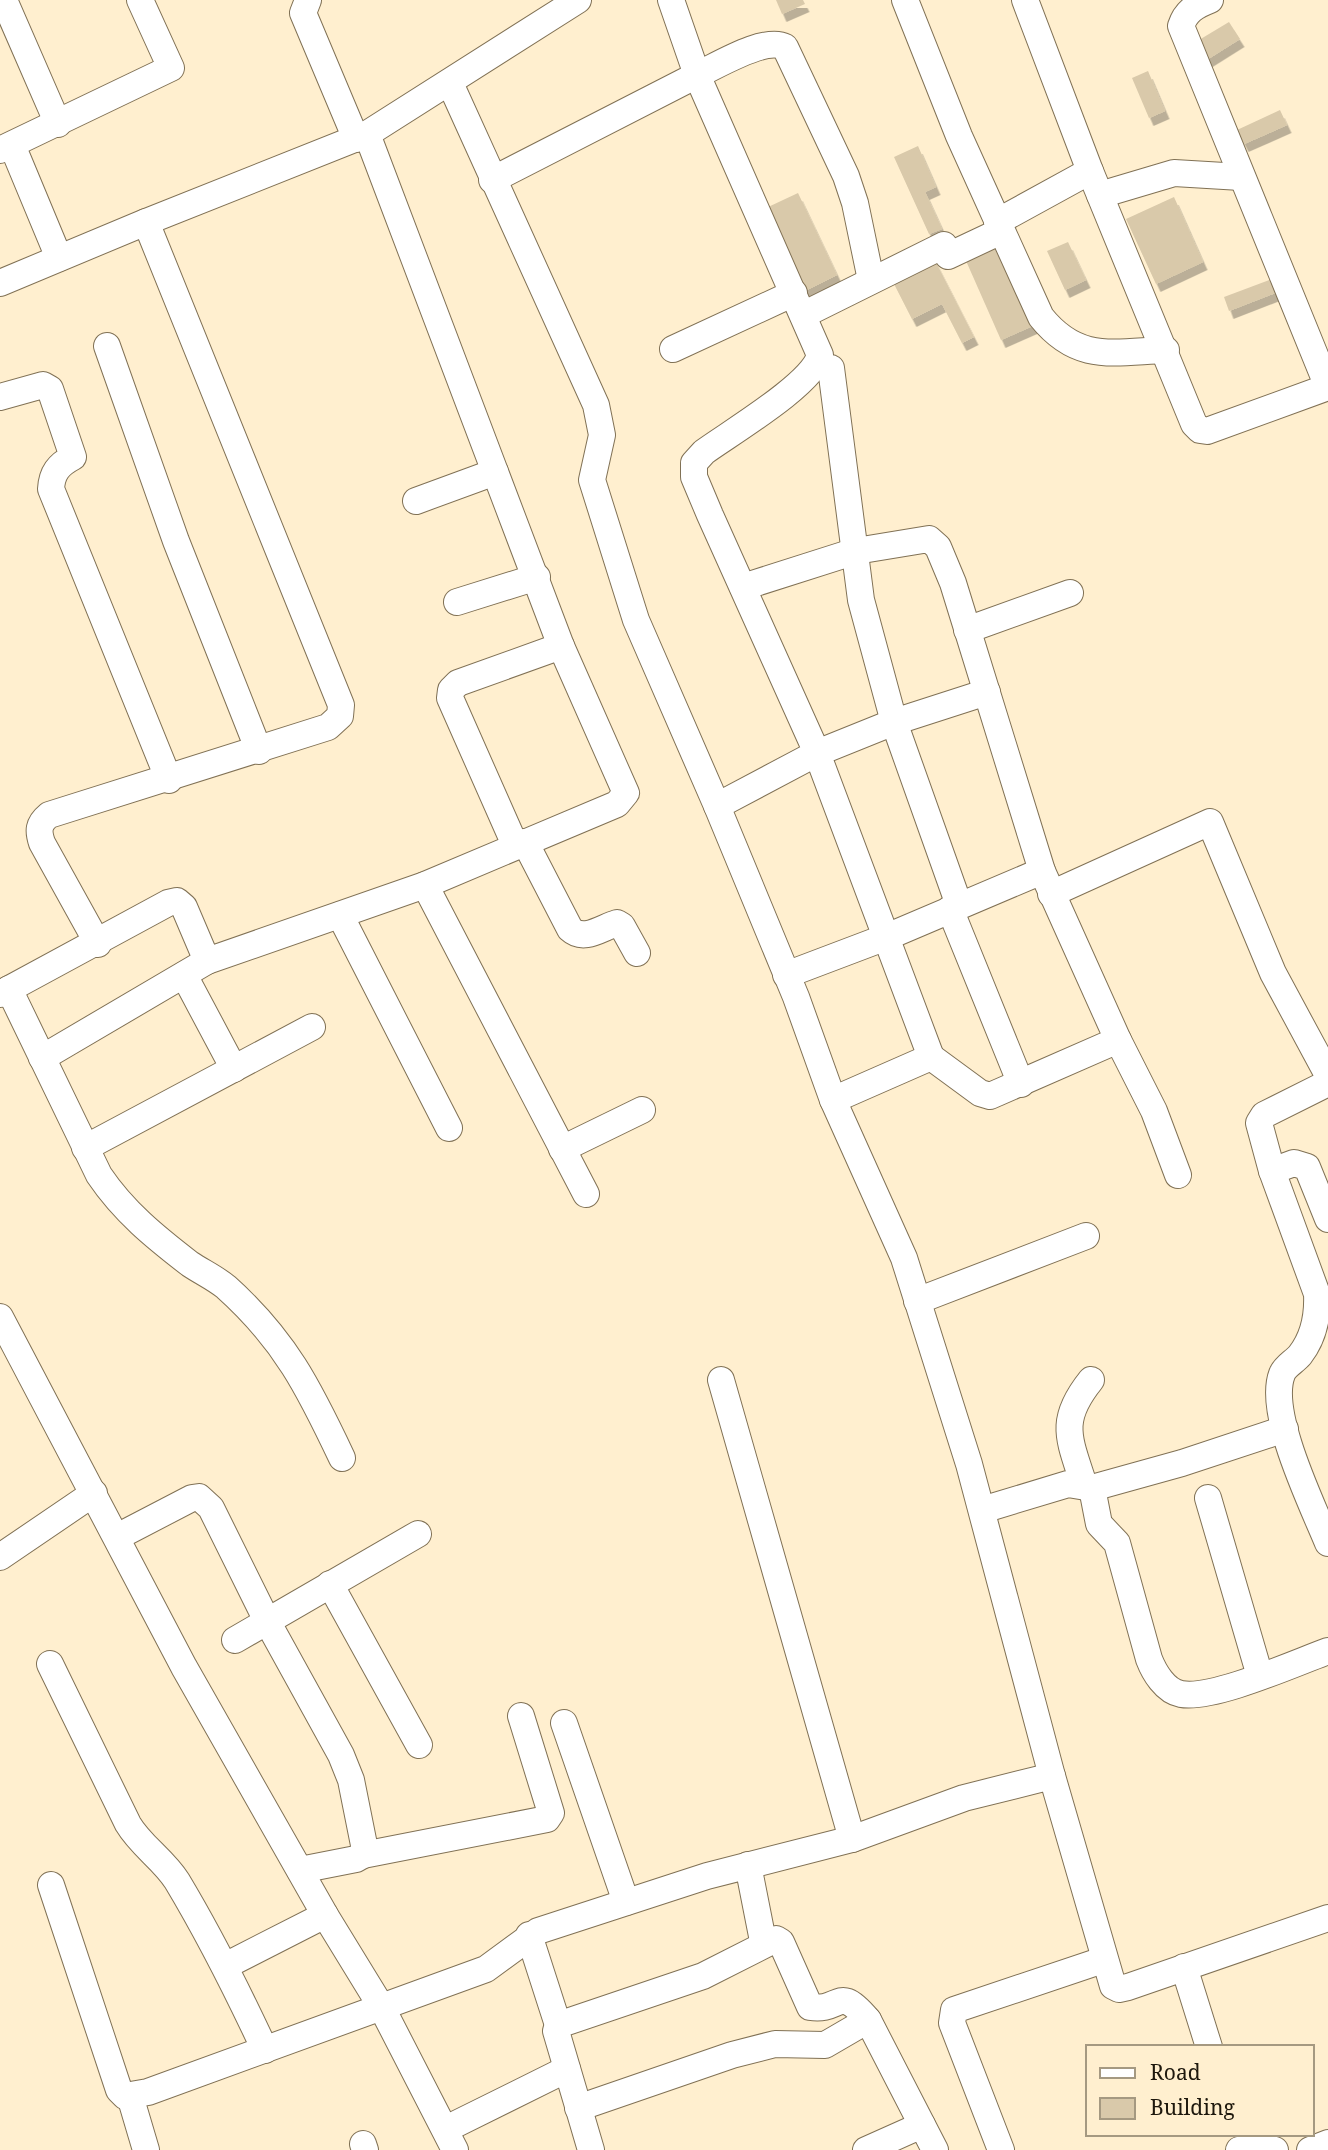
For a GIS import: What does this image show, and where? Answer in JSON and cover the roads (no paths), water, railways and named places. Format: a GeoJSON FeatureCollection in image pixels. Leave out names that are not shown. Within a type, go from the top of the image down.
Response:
{"type":"FeatureCollection","features":[{"type":"Feature","properties":{"kind":"street"},"geometry":{"type":"LineString","coordinates":[[4,0],[58,124]]}},
{"type":"Feature","properties":{"kind":"street"},"geometry":{"type":"LineString","coordinates":[[59,258],[6,148],[171,68],[140,0]]}},
{"type":"Feature","properties":{"kind":"street"},"geometry":{"type":"LineString","coordinates":[[42,1058],[207,961],[425,885],[617,804],[626,793],[561,646],[537,577],[361,137],[303,13],[308,0]]}},
{"type":"Feature","properties":{"kind":"street"},"geometry":{"type":"LineString","coordinates":[[0,283],[361,137],[578,0]]}},
{"type":"Feature","properties":{"kind":"street"},"geometry":{"type":"LineString","coordinates":[[671,0],[697,75],[820,355],[818,366],[790,391],[704,452],[694,463],[694,477],[817,753],[888,936],[931,1057],[980,1093],[990,1096],[1118,1040]]}},
{"type":"Feature","properties":{"kind":"street"},"geometry":{"type":"LineString","coordinates":[[905,0],[997,222],[1041,317],[1055,334],[1071,345],[1099,353],[1166,350]]}},
{"type":"Feature","properties":{"kind":"street"},"geometry":{"type":"LineString","coordinates":[[1025,0],[1090,171],[1166,350],[1194,424],[1200,430],[1207,431],[1328,387],[1181,26],[1185,16],[1194,7],[1210,0]]}},
{"type":"Feature","properties":{"kind":"street"},"geometry":{"type":"LineString","coordinates":[[492,180],[697,75],[765,44],[778,43],[785,47],[846,176],[855,203],[871,280]]}},
{"type":"Feature","properties":{"kind":"street"},"geometry":{"type":"LineString","coordinates":[[450,83],[596,405],[602,435],[592,480],[636,620],[786,975],[833,1100],[904,1258],[982,1510],[1110,1982],[1119,1989],[1328,1918]]}},
{"type":"Feature","properties":{"kind":"street"},"geometry":{"type":"LineString","coordinates":[[997,222],[1090,171]]}},
{"type":"Feature","properties":{"kind":"street"},"geometry":{"type":"LineString","coordinates":[[1100,195],[1174,173],[1241,177]]}},
{"type":"Feature","properties":{"kind":"street"},"geometry":{"type":"LineString","coordinates":[[98,944],[42,843],[38,832],[41,821],[49,815],[169,780],[328,727],[340,716],[341,705],[146,222]]}},
{"type":"Feature","properties":{"kind":"street"},"geometry":{"type":"LineString","coordinates":[[673,349],[999,232],[997,222]]}},
{"type":"Feature","properties":{"kind":"street"},"geometry":{"type":"LineString","coordinates":[[107,346],[176,541],[259,751]]}},
{"type":"Feature","properties":{"kind":"street"},"geometry":{"type":"LineString","coordinates":[[831,368],[861,600],[894,722],[955,907],[1021,1084]]}},
{"type":"Feature","properties":{"kind":"street"},"geometry":{"type":"LineString","coordinates":[[0,397],[43,385],[50,389],[73,457],[61,463],[52,476],[51,489],[169,780]]}},
{"type":"Feature","properties":{"kind":"street"},"geometry":{"type":"LineString","coordinates":[[416,501],[495,472]]}},
{"type":"Feature","properties":{"kind":"street"},"geometry":{"type":"LineString","coordinates":[[743,587],[856,551],[929,539],[944,559],[1046,882],[1118,1040],[1154,1111],[1178,1175]]}},
{"type":"Feature","properties":{"kind":"street"},"geometry":{"type":"LineString","coordinates":[[457,602],[537,577]]}},
{"type":"Feature","properties":{"kind":"street"},"geometry":{"type":"LineString","coordinates":[[967,630],[1070,593]]}},
{"type":"Feature","properties":{"kind":"street"},"geometry":{"type":"LineString","coordinates":[[561,646],[458,683],[451,690],[450,698],[520,844],[570,929],[577,935],[585,935],[617,923],[622,926],[637,953]]}},
{"type":"Feature","properties":{"kind":"street"},"geometry":{"type":"LineString","coordinates":[[716,806],[817,753],[894,722],[987,692]]}},
{"type":"Feature","properties":{"kind":"street"},"geometry":{"type":"LineString","coordinates":[[786,975],[955,907],[1046,882],[1210,822],[1273,973],[1328,1075]]}},
{"type":"Feature","properties":{"kind":"street"},"geometry":{"type":"LineString","coordinates":[[425,885],[586,1194]]}},
{"type":"Feature","properties":{"kind":"street"},"geometry":{"type":"LineString","coordinates":[[207,961],[184,907],[177,901],[4,992],[42,1058],[99,1175],[132,1218],[193,1266],[223,1284],[255,1314],[286,1351],[306,1382],[342,1458]]}},
{"type":"Feature","properties":{"kind":"street"},"geometry":{"type":"LineString","coordinates":[[340,915],[449,1128]]}},
{"type":"Feature","properties":{"kind":"street"},"geometry":{"type":"LineString","coordinates":[[184,975],[234,1069]]}},
{"type":"Feature","properties":{"kind":"street"},"geometry":{"type":"LineString","coordinates":[[85,1147],[312,1027]]}},
{"type":"Feature","properties":{"kind":"street"},"geometry":{"type":"LineString","coordinates":[[833,1100],[931,1057]]}},
{"type":"Feature","properties":{"kind":"street"},"geometry":{"type":"LineString","coordinates":[[1328,1083],[1264,1115],[1259,1123],[1272,1171],[1317,1294],[1318,1313],[1312,1333],[1299,1356],[1283,1370],[1277,1388],[1295,1464],[1328,1542]]}},
{"type":"Feature","properties":{"kind":"street"},"geometry":{"type":"LineString","coordinates":[[562,1149],[642,1110]]}},
{"type":"Feature","properties":{"kind":"street"},"geometry":{"type":"LineString","coordinates":[[1272,1171],[1294,1163],[1307,1167],[1328,1219]]}},
{"type":"Feature","properties":{"kind":"street"},"geometry":{"type":"LineString","coordinates":[[917,1301],[1086,1236]]}},
{"type":"Feature","properties":{"kind":"street"},"geometry":{"type":"LineString","coordinates":[[0,1317],[184,1667],[325,1915],[382,2008],[451,2139],[566,2069]]}},
{"type":"Feature","properties":{"kind":"street"},"geometry":{"type":"LineString","coordinates":[[720,1380],[852,1839]]}},
{"type":"Feature","properties":{"kind":"street"},"geometry":{"type":"LineString","coordinates":[[1091,1380],[1076,1399],[1067,1432],[1099,1524],[1117,1543],[1149,1659],[1164,1683],[1172,1691],[1190,1694],[1215,1691],[1328,1651]]}},
{"type":"Feature","properties":{"kind":"street"},"geometry":{"type":"LineString","coordinates":[[982,1510],[1068,1484],[1088,1486],[1182,1463],[1285,1429]]}},
{"type":"Feature","properties":{"kind":"street"},"geometry":{"type":"LineString","coordinates":[[0,1557],[94,1493]]}},
{"type":"Feature","properties":{"kind":"street"},"geometry":{"type":"LineString","coordinates":[[117,1537],[200,1497],[211,1508],[267,1621],[341,1755],[351,1780],[364,1845],[363,1855]]}},
{"type":"Feature","properties":{"kind":"street"},"geometry":{"type":"LineString","coordinates":[[1208,1498],[1260,1676]]}},
{"type":"Feature","properties":{"kind":"street"},"geometry":{"type":"LineString","coordinates":[[235,1640],[418,1534]]}},
{"type":"Feature","properties":{"kind":"street"},"geometry":{"type":"LineString","coordinates":[[330,1584],[419,1745]]}},
{"type":"Feature","properties":{"kind":"street"},"geometry":{"type":"LineString","coordinates":[[50,1664],[135,1836],[172,1873],[225,1966],[265,2050]]}},
{"type":"Feature","properties":{"kind":"street"},"geometry":{"type":"LineString","coordinates":[[300,1870],[547,1819],[551,1813],[521,1716]]}},
{"type":"Feature","properties":{"kind":"street"},"geometry":{"type":"LineString","coordinates":[[564,1723],[626,1902]]}},
{"type":"Feature","properties":{"kind":"street"},"geometry":{"type":"LineString","coordinates":[[130,2096],[486,1969],[506,1957],[529,1935],[748,1865],[852,1839],[964,1798],[1052,1776]]}},
{"type":"Feature","properties":{"kind":"street"},"geometry":{"type":"LineString","coordinates":[[748,1865],[762,1936],[768,1941]]}},
{"type":"Feature","properties":{"kind":"street"},"geometry":{"type":"LineString","coordinates":[[51,1885],[119,2090],[130,2096],[146,2150]]}},
{"type":"Feature","properties":{"kind":"street"},"geometry":{"type":"LineString","coordinates":[[225,1966],[325,1915]]}},
{"type":"Feature","properties":{"kind":"street"},"geometry":{"type":"LineString","coordinates":[[529,1935],[558,2025],[556,2031],[566,2069],[591,2150]]}},
{"type":"Feature","properties":{"kind":"street"},"geometry":{"type":"LineString","coordinates":[[558,2025],[703,1976],[768,1941],[779,1939],[810,2007],[844,2000],[855,2006],[868,2021],[934,2150]]}},
{"type":"Feature","properties":{"kind":"street"},"geometry":{"type":"LineString","coordinates":[[1000,2150],[952,2023],[954,2010],[1103,1960]]}},
{"type":"Feature","properties":{"kind":"street"},"geometry":{"type":"LineString","coordinates":[[1184,1967],[1208,2045]]}},
{"type":"Feature","properties":{"kind":"street"},"geometry":{"type":"LineString","coordinates":[[578,2108],[732,2055],[775,2044],[825,2045],[868,2021]]}},
{"type":"Feature","properties":{"kind":"street"},"geometry":{"type":"LineString","coordinates":[[866,2150],[922,2125]]}},
{"type":"Feature","properties":{"kind":"street"},"geometry":{"type":"LineString","coordinates":[[1310,2150],[1328,2143]]}}]}
